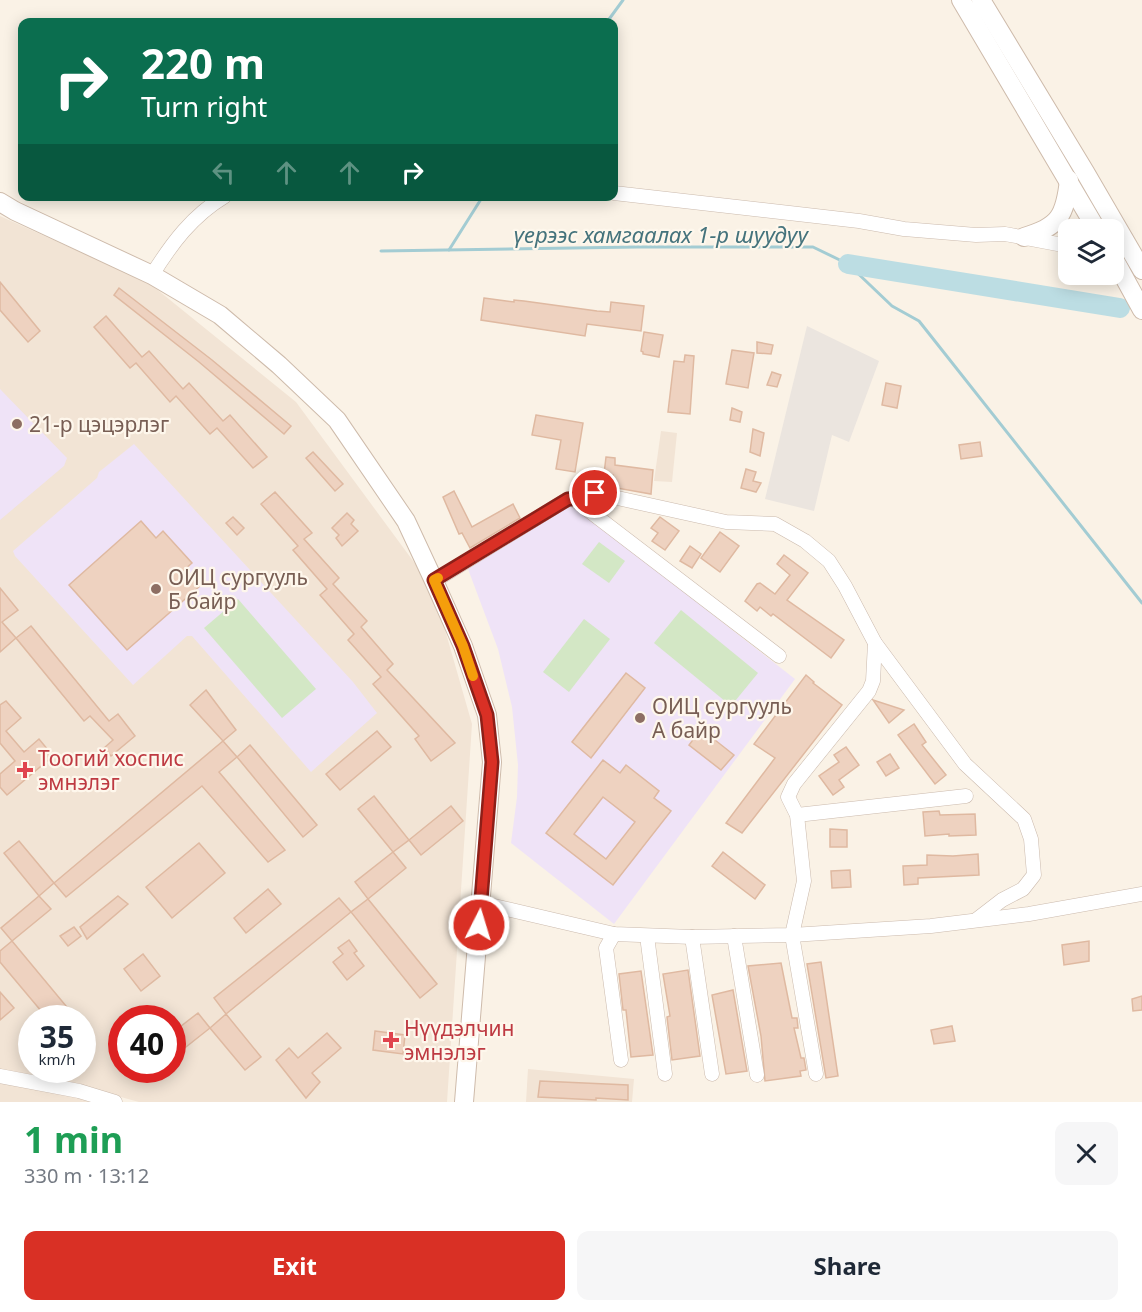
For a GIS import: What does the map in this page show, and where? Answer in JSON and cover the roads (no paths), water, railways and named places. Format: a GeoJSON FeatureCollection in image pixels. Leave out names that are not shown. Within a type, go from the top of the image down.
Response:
{"type":"FeatureCollection","features":[{"type":"Feature","properties":{"kind":"street"},"geometry":{"type":"LineString","coordinates":[[962,0],[1091,219]]}},
{"type":"Feature","properties":{"kind":"street"},"geometry":{"type":"LineString","coordinates":[[981,0],[1106,219]]}},
{"type":"Feature","properties":{"kind":"street"},"geometry":{"type":"LineString","coordinates":[[1024,237],[1045,231],[1060,216],[1067,201],[1070,180]]}},
{"type":"Feature","properties":{"kind":"street"},"geometry":{"type":"LineString","coordinates":[[618,193],[859,221],[904,229],[976,235],[1005,234],[1058,244]]}},
{"type":"Feature","properties":{"kind":"street"},"geometry":{"type":"LineString","coordinates":[[152,275],[178,237],[206,208],[217,201]]}},
{"type":"Feature","properties":{"kind":"street"},"geometry":{"type":"LineString","coordinates":[[0,202],[152,275],[220,315],[279,365],[337,420],[406,521],[463,646],[487,715],[492,762],[464,1102]]}},
{"type":"Feature","properties":{"kind":"street"},"geometry":{"type":"LineString","coordinates":[[1124,251],[1142,270]]}},
{"type":"Feature","properties":{"kind":"street"},"geometry":{"type":"LineString","coordinates":[[1124,251],[1142,310]]}},
{"type":"Feature","properties":{"kind":"street"},"geometry":{"type":"LineString","coordinates":[[575,500],[586,492],[595,493],[726,522],[775,524],[805,541],[829,561],[845,586],[875,644],[965,765],[1024,819],[1031,839],[1034,875],[1023,889],[1002,900],[976,920]]}},
{"type":"Feature","properties":{"kind":"street"},"geometry":{"type":"LineString","coordinates":[[434,580],[568,499],[575,500],[779,656]]}},
{"type":"Feature","properties":{"kind":"street"},"geometry":{"type":"LineString","coordinates":[[816,1074],[792,935],[804,880],[797,815],[788,797],[789,790],[869,691],[873,681],[875,644]]}},
{"type":"Feature","properties":{"kind":"street"},"geometry":{"type":"LineString","coordinates":[[797,815],[966,796]]}},
{"type":"Feature","properties":{"kind":"street"},"geometry":{"type":"LineString","coordinates":[[481,903],[614,934],[692,937],[792,935],[931,926],[1029,914],[1142,894]]}},
{"type":"Feature","properties":{"kind":"street"},"geometry":{"type":"LineString","coordinates":[[614,934],[606,948],[621,1060]]}},
{"type":"Feature","properties":{"kind":"street"},"geometry":{"type":"LineString","coordinates":[[647,936],[665,1074]]}},
{"type":"Feature","properties":{"kind":"street"},"geometry":{"type":"LineString","coordinates":[[735,936],[758,1075]]}},
{"type":"Feature","properties":{"kind":"street"},"geometry":{"type":"LineString","coordinates":[[692,937],[712,1074]]}},
{"type":"Feature","properties":{"kind":"street"},"geometry":{"type":"LineString","coordinates":[[0,1076],[79,1091],[115,1102]]}},
{"type":"Feature","properties":{"kind":"waterway"},"geometry":{"type":"LineString","coordinates":[[610,18],[623,0]]}},
{"type":"Feature","properties":{"kind":"waterway"},"geometry":{"type":"LineString","coordinates":[[449,250],[480,201]]}},
{"type":"Feature","properties":{"kind":"waterway","name":"үерээс хамгаалах 1-р шуудуу"},"geometry":{"type":"LineString","coordinates":[[381,251],[813,247],[848,264],[892,306],[919,321],[1142,603]]}},
{"type":"Feature","properties":{"kind":"waterway"},"geometry":{"type":"LineString","coordinates":[[848,264],[1120,308]]}},
{"type":"Feature","properties":{"kind":"place","name":"21-р цэцэрлэг"},"geometry":{"type":"Point","coordinates":[17,424]}},
{"type":"Feature","properties":{"kind":"place","name":"ОИЦ сургууль Б байр"},"geometry":{"type":"Point","coordinates":[156,589]}},
{"type":"Feature","properties":{"kind":"place","name":"ОИЦ сургууль А байр"},"geometry":{"type":"Point","coordinates":[640,718]}},
{"type":"Feature","properties":{"kind":"place","name":"Тоогий хоспис эмнэлэг"},"geometry":{"type":"Point","coordinates":[25,770]}},
{"type":"Feature","properties":{"kind":"place","name":"Нүүдэлчин эмнэлэг"},"geometry":{"type":"Point","coordinates":[391,1040]}}]}
